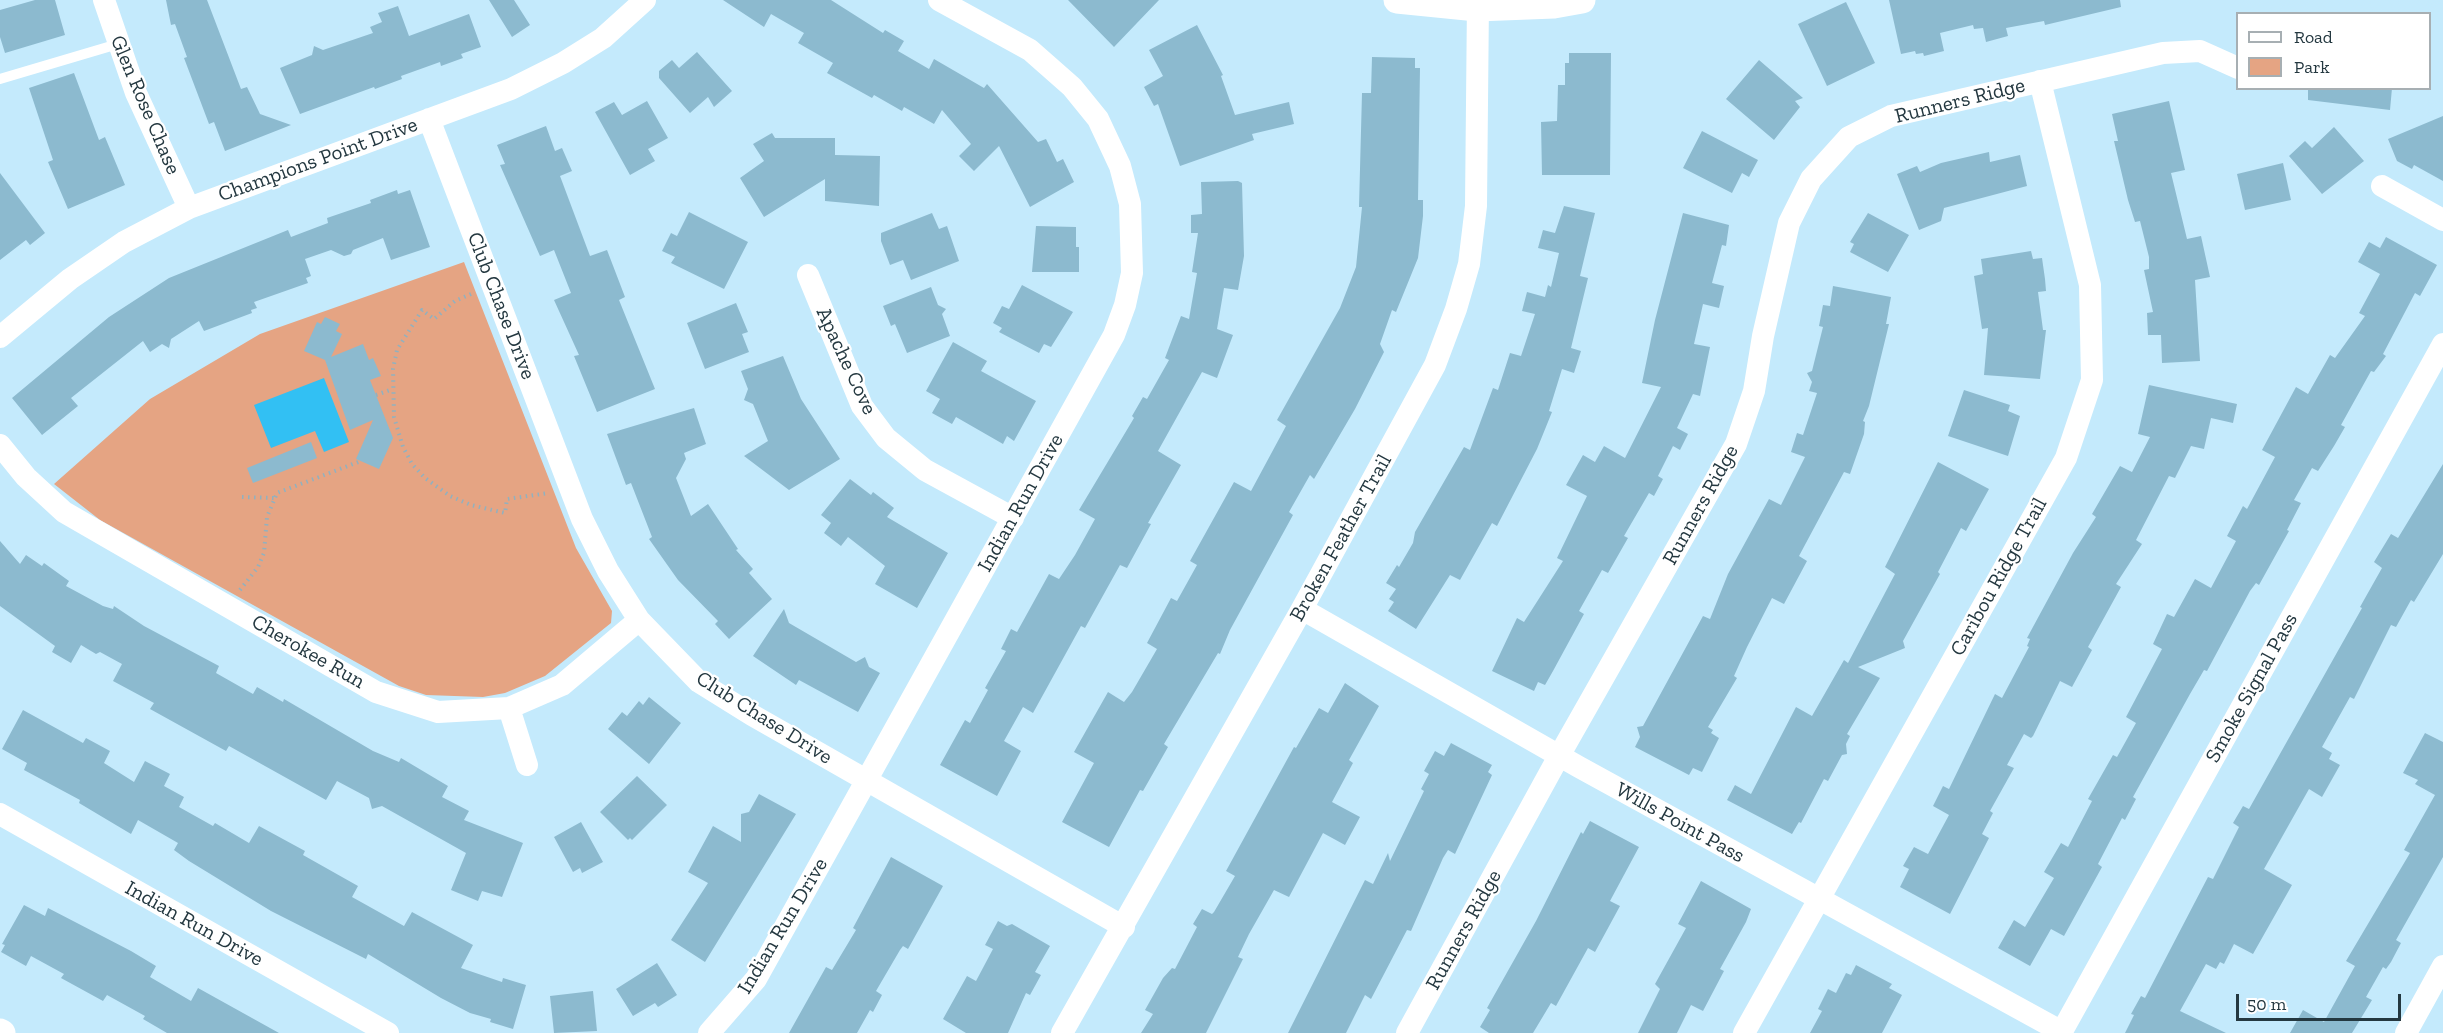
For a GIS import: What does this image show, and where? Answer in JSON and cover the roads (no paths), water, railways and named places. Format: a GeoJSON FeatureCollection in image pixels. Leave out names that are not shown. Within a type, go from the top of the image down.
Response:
{"type":"FeatureCollection","features":[{"type":"Feature","properties":{"kind":"street","name":"Glen Rose Chase"},"geometry":{"type":"LineString","coordinates":[[104,0],[136,93],[189,208]]}},
{"type":"Feature","properties":{"kind":"street","name":"Champions Point Drive"},"geometry":{"type":"LineString","coordinates":[[0,338],[88,267],[124,242],[189,208],[511,89],[563,63],[603,38],[645,0]]}},
{"type":"Feature","properties":{"kind":"street","name":"Indian Run Drive"},"geometry":{"type":"LineString","coordinates":[[709,1033],[756,979],[1114,335],[1125,305],[1132,273],[1130,204],[1120,166],[1098,119],[1072,87],[1030,50],[939,0]]}},
{"type":"Feature","properties":{"kind":"street"},"geometry":{"type":"LineString","coordinates":[[1397,0],[1478,4],[1554,4],[1582,0]]}},
{"type":"Feature","properties":{"kind":"street","name":"Broken Feather Trail"},"geometry":{"type":"LineString","coordinates":[[1062,1033],[1302,609],[1435,365],[1456,309],[1468,264],[1476,206],[1478,4]]}},
{"type":"Feature","properties":{"kind":"street","name":"Runners Ridge"},"geometry":{"type":"LineString","coordinates":[[1407,1033],[1559,756],[1736,444],[1754,391],[1763,336],[1789,223],[1810,179],[1849,137],[1891,116],[2163,53],[2200,51],[2236,67]]}},
{"type":"Feature","properties":{"kind":"street","name":"Caribou Ridge Trail"},"geometry":{"type":"LineString","coordinates":[[1744,1033],[2066,458],[2091,380],[2090,285],[2040,81]]}},
{"type":"Feature","properties":{"kind":"street","name":"Club Chase Drive"},"geometry":{"type":"LineString","coordinates":[[429,119],[582,519],[608,570],[639,620],[699,682],[987,851],[1124,927]]}},
{"type":"Feature","properties":{"kind":"street"},"geometry":{"type":"LineString","coordinates":[[2382,186],[2443,220]]}},
{"type":"Feature","properties":{"kind":"street","name":"Apache Cove"},"geometry":{"type":"LineString","coordinates":[[808,275],[862,406],[886,438],[925,470],[1013,518]]}},
{"type":"Feature","properties":{"kind":"street","name":"Smoke Signal Pass"},"geometry":{"type":"LineString","coordinates":[[2062,1032],[2443,344]]}},
{"type":"Feature","properties":{"kind":"street","name":"Cherokee Run"},"geometry":{"type":"LineString","coordinates":[[0,445],[26,477],[64,512],[376,692],[438,712],[509,708],[562,685],[639,620]]}},
{"type":"Feature","properties":{"kind":"street","name":"Wills Point Pass"},"geometry":{"type":"LineString","coordinates":[[1302,609],[1559,756],[2062,1032]]}},
{"type":"Feature","properties":{"kind":"street"},"geometry":{"type":"LineString","coordinates":[[509,708],[527,765]]}},
{"type":"Feature","properties":{"kind":"street","name":"Indian Run Drive"},"geometry":{"type":"LineString","coordinates":[[0,814],[388,1033]]}},
{"type":"Feature","properties":{"kind":"street"},"geometry":{"type":"LineString","coordinates":[[2406,1033],[2443,966]]}},
{"type":"Feature","properties":{"kind":"lane"},"geometry":{"type":"LineString","coordinates":[[0,79],[118,44]]}},
{"type":"Feature","properties":{"kind":"water"},"geometry":{"type":"Polygon","coordinates":[[[324,378],[349,442],[324,452],[315,431],[271,448],[254,405],[324,378]]]}}]}
